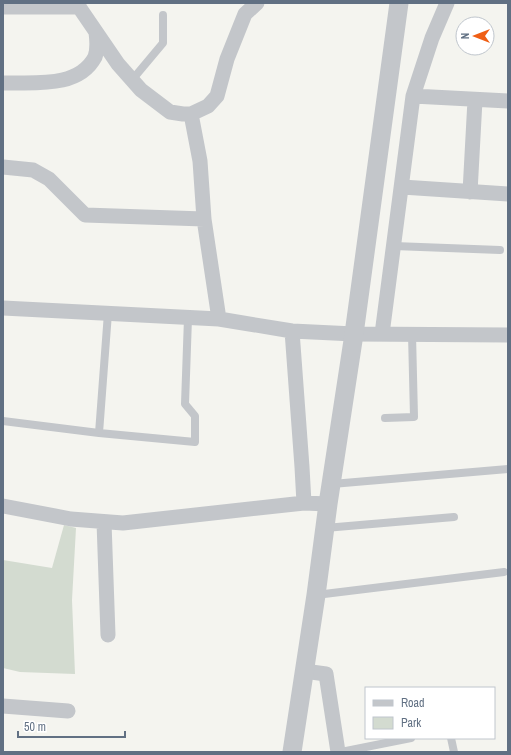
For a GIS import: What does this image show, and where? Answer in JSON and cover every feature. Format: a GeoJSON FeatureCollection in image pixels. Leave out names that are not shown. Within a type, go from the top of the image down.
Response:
{"type":"FeatureCollection","features":[{"type":"Feature","properties":{"kind":"street"},"geometry":{"type":"LineString","coordinates":[[3,7],[79,5],[118,64],[141,90],[170,112],[191,114],[208,106],[218,96],[227,59],[245,14],[257,3]]}},
{"type":"Feature","properties":{"kind":"street"},"geometry":{"type":"LineString","coordinates":[[292,752],[354,334],[399,3]]}},
{"type":"Feature","properties":{"kind":"street"},"geometry":{"type":"LineString","coordinates":[[382,334],[413,96],[432,38],[447,3]]}},
{"type":"Feature","properties":{"kind":"street"},"geometry":{"type":"LineString","coordinates":[[3,83],[59,81],[72,78],[86,67],[95,57],[97,48],[96,32]]}},
{"type":"Feature","properties":{"kind":"street"},"geometry":{"type":"LineString","coordinates":[[413,96],[508,101]]}},
{"type":"Feature","properties":{"kind":"street"},"geometry":{"type":"LineString","coordinates":[[470,192],[475,100]]}},
{"type":"Feature","properties":{"kind":"street"},"geometry":{"type":"LineString","coordinates":[[191,114],[200,161],[204,219],[219,319]]}},
{"type":"Feature","properties":{"kind":"street"},"geometry":{"type":"LineString","coordinates":[[3,168],[33,170],[49,179],[85,215],[204,219]]}},
{"type":"Feature","properties":{"kind":"street"},"geometry":{"type":"LineString","coordinates":[[402,187],[508,194]]}},
{"type":"Feature","properties":{"kind":"street"},"geometry":{"type":"LineString","coordinates":[[3,308],[219,319],[292,331],[354,334],[508,335]]}},
{"type":"Feature","properties":{"kind":"street"},"geometry":{"type":"LineString","coordinates":[[292,331],[304,503]]}},
{"type":"Feature","properties":{"kind":"street"},"geometry":{"type":"LineString","coordinates":[[3,506],[71,519],[123,523],[304,503],[328,504]]}},
{"type":"Feature","properties":{"kind":"street"},"geometry":{"type":"LineString","coordinates":[[104,522],[108,635]]}},
{"type":"Feature","properties":{"kind":"street"},"geometry":{"type":"LineString","coordinates":[[304,671],[326,674],[338,752]]}},
{"type":"Feature","properties":{"kind":"street"},"geometry":{"type":"LineString","coordinates":[[3,706],[68,711]]}},
{"type":"Feature","properties":{"kind":"lane"},"geometry":{"type":"LineString","coordinates":[[132,80],[163,43],[163,15]]}},
{"type":"Feature","properties":{"kind":"lane"},"geometry":{"type":"LineString","coordinates":[[394,246],[500,250]]}},
{"type":"Feature","properties":{"kind":"lane"},"geometry":{"type":"LineString","coordinates":[[99,433],[108,314]]}},
{"type":"Feature","properties":{"kind":"lane"},"geometry":{"type":"LineString","coordinates":[[3,421],[99,433],[195,442],[195,416],[184,404],[188,318]]}},
{"type":"Feature","properties":{"kind":"lane"},"geometry":{"type":"LineString","coordinates":[[385,418],[414,417],[412,334]]}},
{"type":"Feature","properties":{"kind":"lane"},"geometry":{"type":"LineString","coordinates":[[331,484],[508,469]]}},
{"type":"Feature","properties":{"kind":"lane"},"geometry":{"type":"LineString","coordinates":[[325,528],[454,517]]}},
{"type":"Feature","properties":{"kind":"lane"},"geometry":{"type":"LineString","coordinates":[[316,595],[504,572]]}},
{"type":"Feature","properties":{"kind":"lane"},"geometry":{"type":"LineString","coordinates":[[341,752],[405,739]]}},
{"type":"Feature","properties":{"kind":"lane"},"geometry":{"type":"LineString","coordinates":[[451,739],[454,752]]}},
{"type":"Feature","properties":{"kind":"green space"},"geometry":{"type":"Polygon","coordinates":[[[64,525],[76,528],[72,600],[75,674],[20,672],[3,668],[3,560],[52,568],[64,525]]]}}]}
